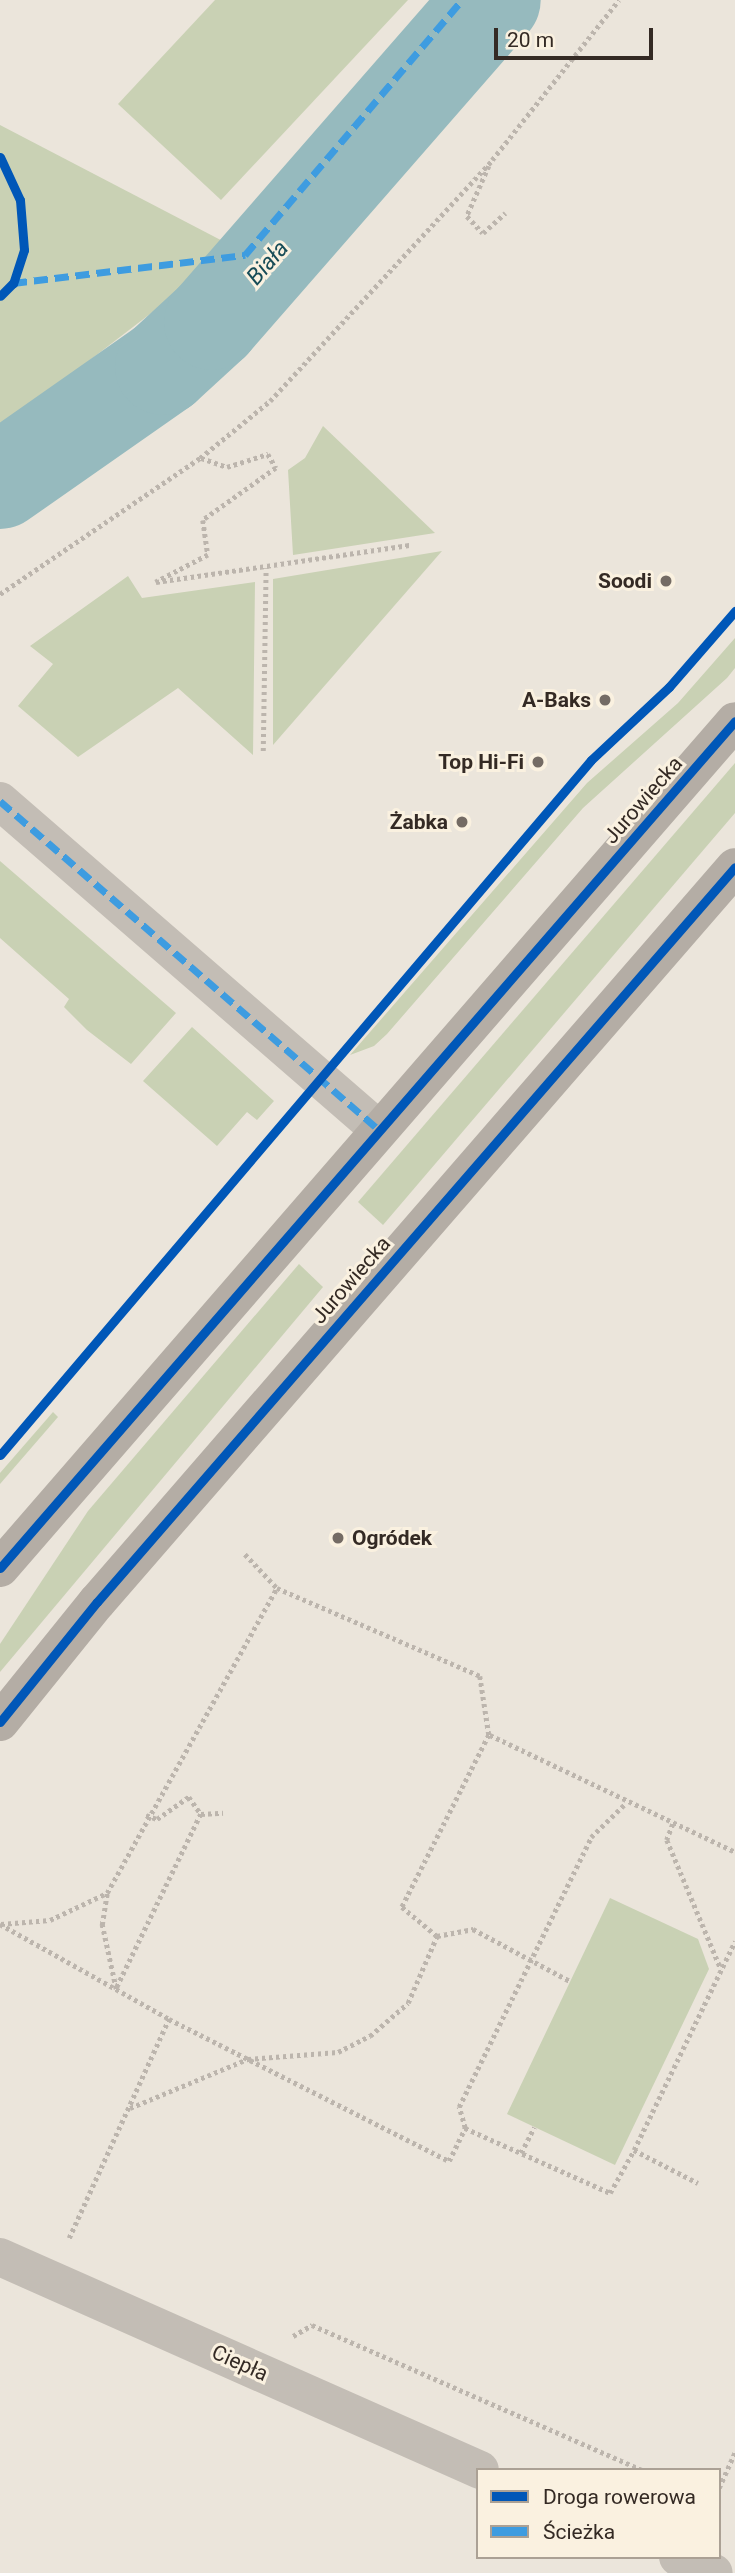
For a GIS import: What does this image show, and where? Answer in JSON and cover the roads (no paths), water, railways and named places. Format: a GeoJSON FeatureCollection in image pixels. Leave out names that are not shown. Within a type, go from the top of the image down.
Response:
{"type":"FeatureCollection","features":[{"type":"Feature","properties":{"kind":"street","name":"Jurowiecka"},"geometry":{"type":"LineString","coordinates":[[0,1568],[378,1129],[735,721]]}},
{"type":"Feature","properties":{"kind":"street"},"geometry":{"type":"LineString","coordinates":[[0,801],[378,1129]]}},
{"type":"Feature","properties":{"kind":"street","name":"Jurowiecka"},"geometry":{"type":"LineString","coordinates":[[0,1722],[365,1290],[735,867]]}},
{"type":"Feature","properties":{"kind":"street","name":"Ciepła"},"geometry":{"type":"LineString","coordinates":[[0,2257],[476,2468]]}},
{"type":"Feature","properties":{"kind":"street"},"geometry":{"type":"LineString","coordinates":[[682,2559],[714,2573]]}},
{"type":"Feature","properties":{"kind":"waterway","name":"Biała"},"geometry":{"type":"LineString","coordinates":[[0,481],[163,367],[212,322],[493,0]]}},
{"type":"Feature","properties":{"kind":"place","name":"Soodi"},"geometry":{"type":"Point","coordinates":[666,581]}},
{"type":"Feature","properties":{"kind":"place","name":"A-Baks"},"geometry":{"type":"Point","coordinates":[605,700]}},
{"type":"Feature","properties":{"kind":"place","name":"Top Hi-Fi"},"geometry":{"type":"Point","coordinates":[538,762]}},
{"type":"Feature","properties":{"kind":"place","name":"Żabka"},"geometry":{"type":"Point","coordinates":[462,822]}},
{"type":"Feature","properties":{"kind":"place","name":"Ogródek"},"geometry":{"type":"Point","coordinates":[338,1538]}}]}
